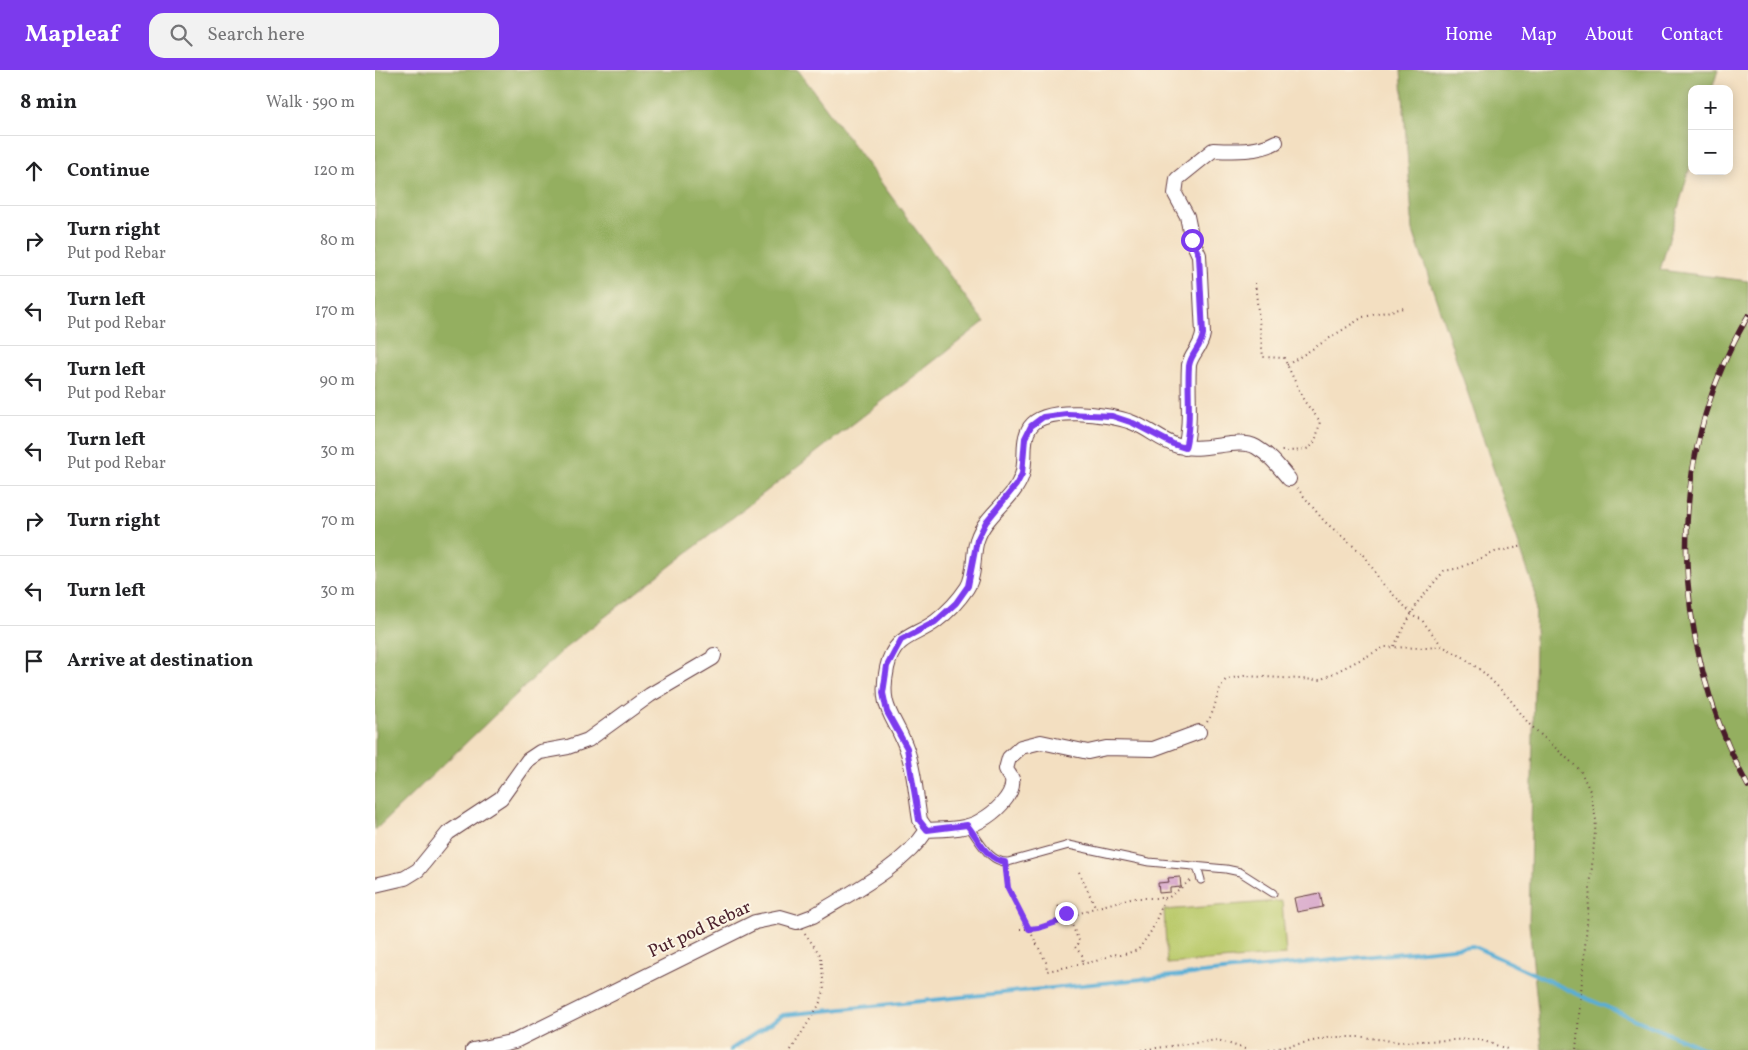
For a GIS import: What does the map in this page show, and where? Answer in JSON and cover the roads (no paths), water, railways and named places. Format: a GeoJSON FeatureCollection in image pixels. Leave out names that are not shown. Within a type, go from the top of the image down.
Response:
{"type":"FeatureCollection","features":[{"type":"Feature","properties":{"kind":"street"},"geometry":{"type":"LineString","coordinates":[[1185,448],[1189,434],[1189,363],[1201,345],[1203,334],[1199,255],[1192,240],[1187,216],[1175,194],[1177,179],[1213,150],[1226,153],[1269,146],[1276,142]]}},
{"type":"Feature","properties":{"kind":"street"},"geometry":{"type":"LineString","coordinates":[[1199,732],[1153,749],[1106,748],[1088,752],[1041,742],[1021,747],[1009,758],[1006,769],[1011,779],[1011,790],[1004,802],[980,821],[967,825],[927,830],[919,820],[907,748],[887,712],[883,693],[887,666],[901,640],[935,622],[956,603],[968,586],[977,540],[986,522],[1016,485],[1022,474],[1025,438],[1031,426],[1043,417],[1067,414],[1112,416],[1133,423],[1173,444],[1185,448],[1203,449],[1233,444],[1255,446],[1272,459],[1289,478]]}},
{"type":"Feature","properties":{"kind":"street"},"geometry":{"type":"LineString","coordinates":[[375,885],[405,878],[418,870],[448,833],[501,798],[528,760],[540,752],[568,747],[587,740],[650,695],[713,658],[714,655]]}},
{"type":"Feature","properties":{"kind":"street","name":"Put pod Rebar"},"geometry":{"type":"LineString","coordinates":[[473,1050],[515,1040],[755,922],[780,916],[797,922],[813,916],[900,859],[920,840],[927,830]]}},
{"type":"Feature","properties":{"kind":"lane"},"geometry":{"type":"LineString","coordinates":[[967,825],[987,852],[996,860],[1005,862],[1069,845],[1149,862],[1216,867],[1240,872],[1273,893]]}},
{"type":"Feature","properties":{"kind":"lane"},"geometry":{"type":"LineString","coordinates":[[1197,866],[1200,877]]}},
{"type":"Feature","properties":{"kind":"waterway"},"geometry":{"type":"LineString","coordinates":[[730,1050],[783,1015],[1473,946],[1588,999],[1707,1050]]}},
{"type":"Feature","properties":{"kind":"railway"},"geometry":{"type":"LineString","coordinates":[[1748,316],[1720,372],[1701,430],[1690,490],[1687,551],[1691,611],[1703,671],[1722,730],[1748,786]]}}]}
